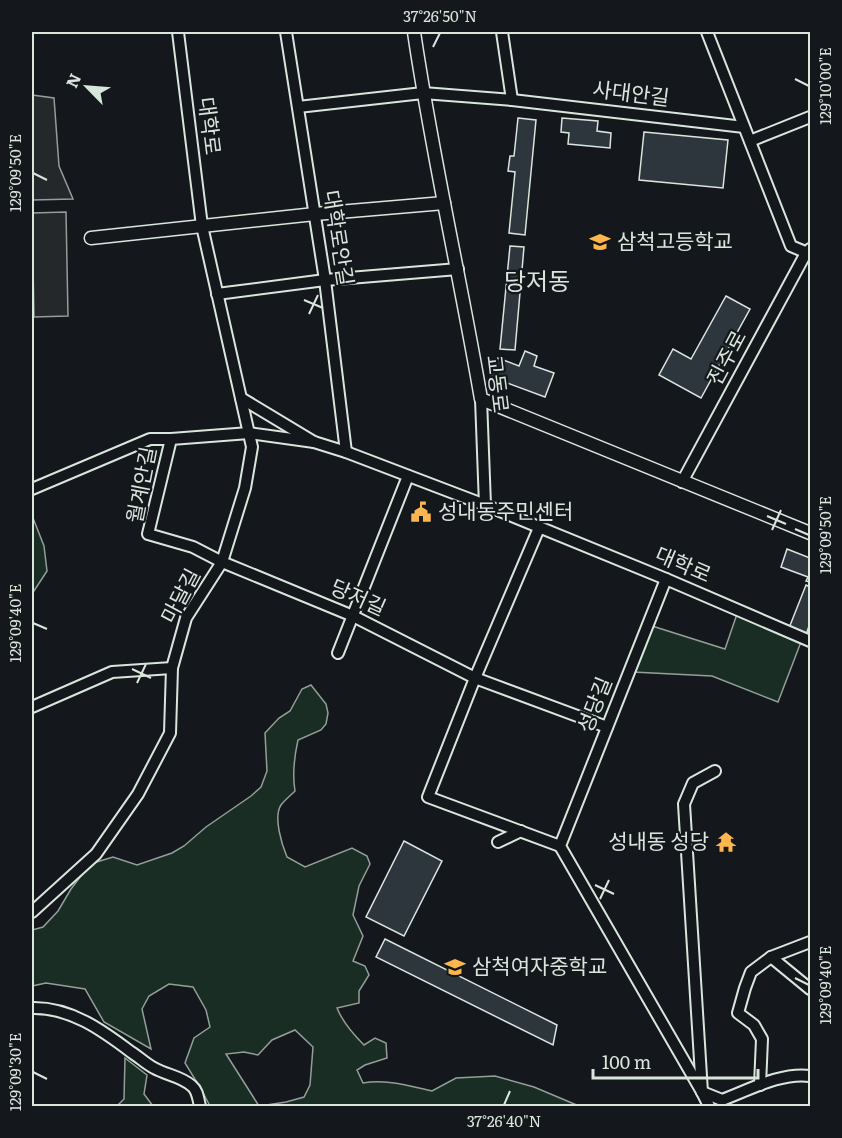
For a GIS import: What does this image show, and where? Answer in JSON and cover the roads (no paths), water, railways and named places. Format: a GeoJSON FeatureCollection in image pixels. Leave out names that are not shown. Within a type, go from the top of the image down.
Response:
{"type":"FeatureCollection","features":[{"type":"Feature","properties":{"kind":"street","name":"대학로"},"geometry":{"type":"LineString","coordinates":[[178,32],[202,226],[241,398],[314,442]]}},
{"type":"Feature","properties":{"kind":"street","name":"대학로안길"},"geometry":{"type":"LineString","coordinates":[[286,32],[325,280],[346,452]]}},
{"type":"Feature","properties":{"kind":"street","name":"교동로"},"geometry":{"type":"LineString","coordinates":[[414,32],[423,93],[481,399],[485,505]]}},
{"type":"Feature","properties":{"kind":"street"},"geometry":{"type":"LineString","coordinates":[[298,107],[423,93],[512,100],[502,32]]}},
{"type":"Feature","properties":{"kind":"street"},"geometry":{"type":"LineString","coordinates":[[707,32],[791,246],[809,252]]}},
{"type":"Feature","properties":{"kind":"street","name":"사대안길"},"geometry":{"type":"LineString","coordinates":[[512,100],[744,127]]}},
{"type":"Feature","properties":{"kind":"street"},"geometry":{"type":"LineString","coordinates":[[750,141],[810,117]]}},
{"type":"Feature","properties":{"kind":"street"},"geometry":{"type":"LineString","coordinates":[[91,238],[444,203]]}},
{"type":"Feature","properties":{"kind":"street","name":"진주로"},"geometry":{"type":"LineString","coordinates":[[682,482],[809,252]]}},
{"type":"Feature","properties":{"kind":"street"},"geometry":{"type":"LineString","coordinates":[[218,294],[325,280],[458,269]]}},
{"type":"Feature","properties":{"kind":"street","name":"마달길"},"geometry":{"type":"LineString","coordinates":[[32,912],[96,854],[138,794],[170,734],[172,668],[186,618],[222,562],[245,488],[252,447],[241,398]]}},
{"type":"Feature","properties":{"kind":"street"},"geometry":{"type":"LineString","coordinates":[[481,399],[810,533]]}},
{"type":"Feature","properties":{"kind":"street","name":"대학로"},"geometry":{"type":"LineString","coordinates":[[249,433],[314,442],[346,452],[485,505],[810,641]]}},
{"type":"Feature","properties":{"kind":"street","name":"월계안길"},"geometry":{"type":"LineString","coordinates":[[32,489],[150,438],[171,439],[249,433]]}},
{"type":"Feature","properties":{"kind":"street","name":"월계안길"},"geometry":{"type":"LineString","coordinates":[[171,439],[148,534],[193,547],[222,562]]}},
{"type":"Feature","properties":{"kind":"street"},"geometry":{"type":"LineString","coordinates":[[338,653],[408,477]]}},
{"type":"Feature","properties":{"kind":"street"},"geometry":{"type":"LineString","coordinates":[[539,528],[474,678],[428,797],[560,846],[709,1107]]}},
{"type":"Feature","properties":{"kind":"street","name":"당저길"},"geometry":{"type":"LineString","coordinates":[[222,562],[353,616],[474,678],[606,727]]}},
{"type":"Feature","properties":{"kind":"street","name":"성당길"},"geometry":{"type":"LineString","coordinates":[[560,846],[666,579]]}},
{"type":"Feature","properties":{"kind":"street"},"geometry":{"type":"LineString","coordinates":[[32,707],[112,672],[172,668]]}},
{"type":"Feature","properties":{"kind":"street"},"geometry":{"type":"LineString","coordinates":[[702,1092],[684,804],[693,783],[715,771]]}},
{"type":"Feature","properties":{"kind":"street"},"geometry":{"type":"LineString","coordinates":[[498,842],[521,831]]}},
{"type":"Feature","properties":{"kind":"street"},"geometry":{"type":"LineString","coordinates":[[760,1086],[762,1039],[754,1025],[738,1014],[745,988],[751,972],[771,957],[810,942]]}},
{"type":"Feature","properties":{"kind":"street"},"geometry":{"type":"LineString","coordinates":[[771,957],[810,989]]}},
{"type":"Feature","properties":{"kind":"street"},"geometry":{"type":"LineString","coordinates":[[32,1008],[46,1008],[62,1012],[77,1017],[102,1031],[154,1068],[190,1084],[197,1092],[200,1107]]}},
{"type":"Feature","properties":{"kind":"street"},"geometry":{"type":"LineString","coordinates":[[702,1092],[722,1100],[799,1074],[810,1076]]}},
{"type":"Feature","properties":{"kind":"place","name":"삼척고등학교"},"geometry":{"type":"Point","coordinates":[600,242]}},
{"type":"Feature","properties":{"kind":"place","name":"성내동주민센터"},"geometry":{"type":"Point","coordinates":[421,512]}},
{"type":"Feature","properties":{"kind":"place","name":"성내동 성당"},"geometry":{"type":"Point","coordinates":[726,842]}},
{"type":"Feature","properties":{"kind":"place","name":"삼척여자중학교"},"geometry":{"type":"Point","coordinates":[455,967]}},
{"type":"Feature","properties":{"kind":"district","name":"당저동"},"geometry":{"type":"Point","coordinates":[537,282]}}]}
